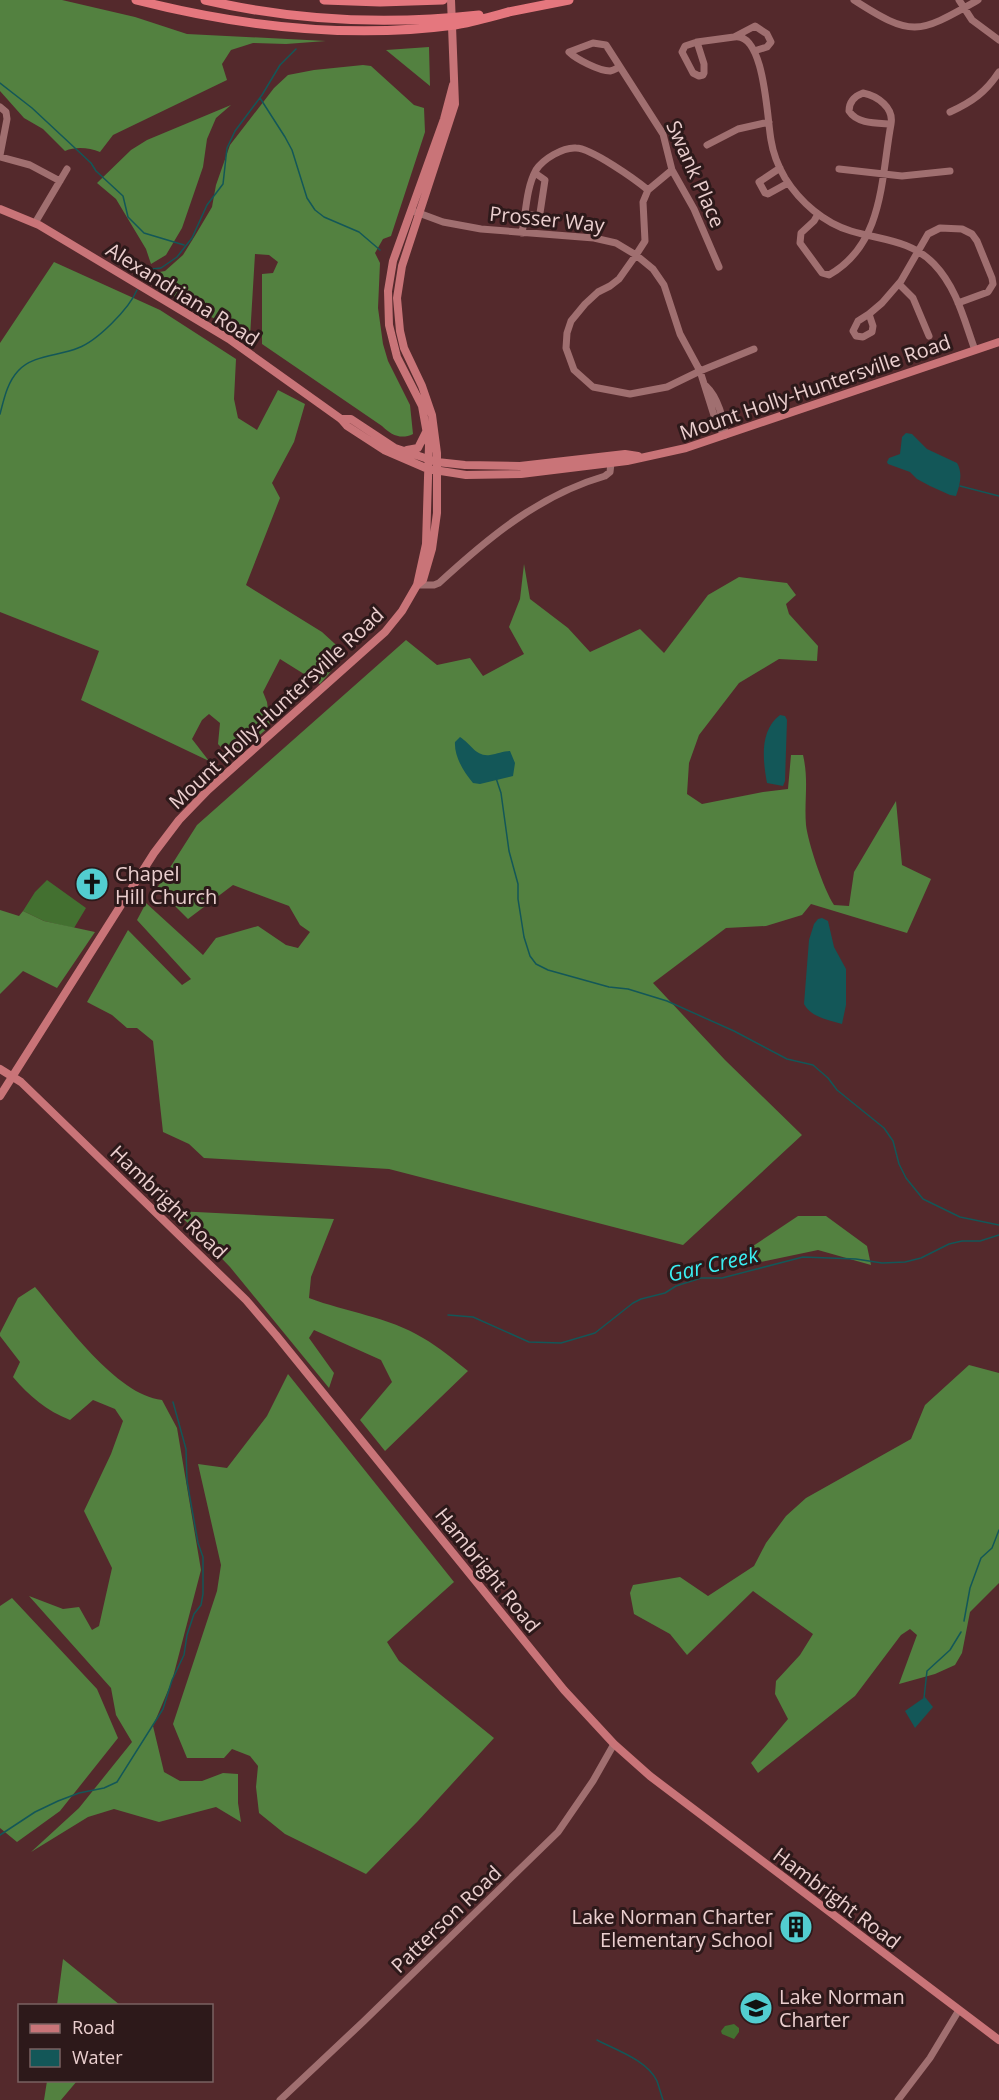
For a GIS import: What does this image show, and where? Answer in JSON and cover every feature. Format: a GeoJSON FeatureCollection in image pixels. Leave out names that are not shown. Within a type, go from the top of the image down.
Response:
{"type":"FeatureCollection","features":[{"type":"Feature","properties":{"kind":"highway"},"geometry":{"type":"LineString","coordinates":[[136,0],[238,21],[292,27],[346,29],[453,25],[569,0]]}},
{"type":"Feature","properties":{"kind":"highway"},"geometry":{"type":"LineString","coordinates":[[205,0],[288,15],[362,20],[418,20],[513,11]]}},
{"type":"Feature","properties":{"kind":"highway"},"geometry":{"type":"LineString","coordinates":[[324,0],[380,2],[443,0]]}},
{"type":"Feature","properties":{"kind":"main road"},"geometry":{"type":"LineString","coordinates":[[433,466],[422,406],[397,357],[387,306],[393,261],[416,211],[452,117],[455,95],[451,0]]}},
{"type":"Feature","properties":{"kind":"main road","name":"Alexandriana Road"},"geometry":{"type":"LineString","coordinates":[[0,209],[35,224],[230,339],[341,419],[346,426],[393,455],[433,466]]}},
{"type":"Feature","properties":{"kind":"main road"},"geometry":{"type":"LineString","coordinates":[[416,211],[402,266],[397,298],[404,348],[422,386],[432,415],[433,466]]}},
{"type":"Feature","properties":{"kind":"main road","name":"Mount Holly-Huntersville Road"},"geometry":{"type":"LineString","coordinates":[[433,466],[460,475],[507,475],[611,463],[686,448],[999,342]]}},
{"type":"Feature","properties":{"kind":"main road","name":"Alexandriana Road"},"geometry":{"type":"LineString","coordinates":[[341,419],[351,419],[395,448],[433,466]]}},
{"type":"Feature","properties":{"kind":"main road"},"geometry":{"type":"LineString","coordinates":[[395,448],[410,451],[417,449],[427,430]]}},
{"type":"Feature","properties":{"kind":"main road","name":"Mount Holly-Huntersville Road"},"geometry":{"type":"LineString","coordinates":[[433,466],[520,466],[626,454],[640,456]]}},
{"type":"Feature","properties":{"kind":"main road","name":"Mount Holly-Huntersville Road"},"geometry":{"type":"LineString","coordinates":[[0,1096],[154,853],[179,820],[208,789],[385,632],[402,611],[417,585],[426,544],[433,466]]}},
{"type":"Feature","properties":{"kind":"main road","name":"Hambright Road"},"geometry":{"type":"LineString","coordinates":[[0,1069],[13,1075],[246,1300],[564,1689],[614,1744],[659,1783],[999,2040]]}},
{"type":"Feature","properties":{"kind":"street"},"geometry":{"type":"LineString","coordinates":[[854,0],[889,22],[913,28],[931,25],[978,0]]}},
{"type":"Feature","properties":{"kind":"street"},"geometry":{"type":"LineString","coordinates":[[959,0],[972,20],[999,40]]}},
{"type":"Feature","properties":{"kind":"street"},"geometry":{"type":"LineString","coordinates":[[734,37],[752,26],[759,28],[767,34],[771,42],[767,47],[754,51]]}},
{"type":"Feature","properties":{"kind":"street"},"geometry":{"type":"LineString","coordinates":[[697,42],[705,70],[699,76],[693,73],[682,52],[686,46],[697,42],[741,35],[747,39],[754,51],[763,78],[772,148],[788,183],[818,214],[840,227],[895,241],[918,251],[933,263],[943,275],[958,303],[975,350]]}},
{"type":"Feature","properties":{"kind":"street","name":"Swank Place"},"geometry":{"type":"LineString","coordinates":[[620,67],[610,71],[575,59],[569,52],[593,43],[606,45],[620,67],[663,135],[672,170],[694,209],[719,267]]}},
{"type":"Feature","properties":{"kind":"street"},"geometry":{"type":"LineString","coordinates":[[950,112],[978,98],[999,72]]}},
{"type":"Feature","properties":{"kind":"street"},"geometry":{"type":"LineString","coordinates":[[818,214],[801,233],[800,243],[825,275],[832,274],[846,263],[868,235],[880,202],[891,124],[889,110],[872,96],[859,94],[850,103],[849,111],[854,118],[867,122],[891,124]]}},
{"type":"Feature","properties":{"kind":"street"},"geometry":{"type":"LineString","coordinates":[[2,110],[7,119],[0,156],[30,165],[60,181]]}},
{"type":"Feature","properties":{"kind":"street"},"geometry":{"type":"LineString","coordinates":[[707,146],[738,129],[769,122]]}},
{"type":"Feature","properties":{"kind":"street"},"geometry":{"type":"LineString","coordinates":[[522,234],[531,181],[537,167],[556,153],[578,147],[632,177],[648,190]]}},
{"type":"Feature","properties":{"kind":"street"},"geometry":{"type":"LineString","coordinates":[[780,168],[759,182],[768,194],[788,183]]}},
{"type":"Feature","properties":{"kind":"street"},"geometry":{"type":"LineString","coordinates":[[35,224],[67,169]]}},
{"type":"Feature","properties":{"kind":"street"},"geometry":{"type":"LineString","coordinates":[[839,169],[902,176],[950,171]]}},
{"type":"Feature","properties":{"kind":"street"},"geometry":{"type":"LineString","coordinates":[[672,170],[648,190],[643,202],[645,241],[636,255],[619,279],[597,292],[571,321],[566,348],[574,370],[593,387],[630,394],[667,387],[754,349]]}},
{"type":"Feature","properties":{"kind":"street"},"geometry":{"type":"LineString","coordinates":[[525,214],[538,216],[540,213],[545,180],[535,172]]}},
{"type":"Feature","properties":{"kind":"street","name":"Prosser Way"},"geometry":{"type":"LineString","coordinates":[[416,211],[459,226],[522,234],[594,238],[616,243],[636,255],[653,269],[664,285],[680,334],[706,386],[717,425],[725,435]]}},
{"type":"Feature","properties":{"kind":"street"},"geometry":{"type":"LineString","coordinates":[[869,314],[898,284],[928,234],[940,228],[962,229],[975,238],[992,278],[993,284],[988,292],[958,303]]}},
{"type":"Feature","properties":{"kind":"street"},"geometry":{"type":"LineString","coordinates":[[898,284],[913,298],[929,336]]}},
{"type":"Feature","properties":{"kind":"street"},"geometry":{"type":"LineString","coordinates":[[417,585],[439,583],[480,546],[522,514],[564,492],[605,476],[609,472],[611,463]]}},
{"type":"Feature","properties":{"kind":"street","name":"Patterson Road"},"geometry":{"type":"LineString","coordinates":[[280,2100],[364,2022],[558,1832],[593,1781],[614,1744]]}},
{"type":"Feature","properties":{"kind":"street"},"geometry":{"type":"LineString","coordinates":[[898,2100],[935,2051],[959,2010]]}},
{"type":"Feature","properties":{"kind":"green space"},"geometry":{"type":"Polygon","coordinates":[[[0,0],[62,0],[135,17],[187,34],[326,41],[286,44],[253,43],[231,50],[222,64],[227,80],[113,135],[100,152],[83,148],[65,151],[43,129],[24,118],[0,91],[0,0]]]}},
{"type":"Feature","properties":{"kind":"green space"},"geometry":{"type":"Polygon","coordinates":[[[429,47],[430,86],[386,50],[429,47]]]}},
{"type":"Feature","properties":{"kind":"green space"},"geometry":{"type":"Polygon","coordinates":[[[363,65],[371,66],[414,105],[424,108],[425,132],[391,236],[383,239],[375,253],[380,263],[378,308],[383,344],[388,361],[410,405],[413,434],[404,437],[389,432],[262,344],[262,274],[273,273],[278,262],[269,255],[255,254],[250,337],[188,305],[150,281],[149,278],[154,273],[165,271],[183,255],[212,207],[216,185],[230,145],[274,88],[288,75],[363,65]]]}},
{"type":"Feature","properties":{"kind":"green space"},"geometry":{"type":"Polygon","coordinates":[[[231,105],[216,118],[207,139],[203,167],[182,228],[166,255],[151,264],[146,249],[116,199],[97,183],[131,150],[147,140],[231,105]]]}},
{"type":"Feature","properties":{"kind":"green space"},"geometry":{"type":"Polygon","coordinates":[[[54,262],[160,310],[236,359],[234,399],[238,418],[257,430],[278,390],[305,404],[294,442],[272,483],[280,498],[246,585],[322,632],[346,654],[320,684],[280,659],[263,692],[267,702],[270,726],[232,759],[218,744],[220,723],[209,714],[202,720],[192,739],[209,761],[81,700],[99,651],[0,612],[0,343],[54,262]]]}},
{"type":"Feature","properties":{"kind":"green space"},"geometry":{"type":"Polygon","coordinates":[[[524,564],[530,599],[568,628],[590,652],[640,629],[664,653],[708,595],[739,577],[787,583],[796,595],[786,604],[789,614],[818,646],[817,661],[779,659],[739,683],[699,735],[689,763],[687,794],[702,804],[788,789],[791,755],[803,755],[806,773],[807,833],[821,878],[834,905],[849,906],[854,872],[896,801],[902,865],[931,879],[907,933],[811,904],[802,915],[766,926],[726,928],[653,983],[725,1060],[802,1135],[683,1245],[389,1169],[204,1158],[189,1144],[163,1132],[153,1041],[137,1028],[127,1028],[112,1015],[87,1002],[128,930],[182,985],[191,979],[137,920],[146,903],[203,955],[216,938],[258,926],[286,945],[298,948],[310,932],[300,925],[289,906],[233,885],[188,919],[157,888],[197,825],[406,640],[437,665],[470,658],[483,676],[524,654],[509,627],[520,599],[524,564]]]}},
{"type":"Feature","properties":{"kind":"green space"},"geometry":{"type":"Polygon","coordinates":[[[47,880],[86,908],[74,928],[44,921],[23,911],[35,892],[47,880]]]}},
{"type":"Feature","properties":{"kind":"green space"},"geometry":{"type":"Polygon","coordinates":[[[0,910],[19,916],[23,911],[44,921],[95,932],[57,988],[23,971],[0,994],[0,910]]]}},
{"type":"Feature","properties":{"kind":"green space"},"geometry":{"type":"Polygon","coordinates":[[[176,1211],[334,1219],[311,1277],[309,1298],[410,1331],[435,1345],[468,1371],[385,1451],[360,1420],[392,1382],[381,1360],[314,1330],[309,1338],[334,1373],[329,1388],[230,1267],[176,1211]]]}},
{"type":"Feature","properties":{"kind":"green space"},"geometry":{"type":"Polygon","coordinates":[[[798,1216],[826,1216],[867,1246],[871,1265],[818,1250],[761,1262],[738,1256],[798,1216]]]}},
{"type":"Feature","properties":{"kind":"green space"},"geometry":{"type":"Polygon","coordinates":[[[35,1287],[109,1371],[145,1395],[162,1400],[177,1428],[201,1570],[172,1681],[153,1726],[164,1772],[180,1781],[202,1781],[223,1773],[238,1774],[238,1803],[241,1822],[216,1807],[159,1822],[114,1809],[88,1817],[31,1852],[79,1808],[132,1742],[116,1715],[111,1688],[29,1596],[63,1609],[79,1607],[92,1630],[99,1626],[112,1568],[84,1511],[111,1454],[123,1421],[115,1409],[93,1400],[70,1420],[39,1402],[13,1377],[20,1362],[0,1333],[18,1298],[35,1287]]]}},
{"type":"Feature","properties":{"kind":"green space"},"geometry":{"type":"Polygon","coordinates":[[[969,1365],[999,1373],[999,1583],[970,1612],[962,1653],[955,1665],[935,1674],[899,1684],[917,1635],[910,1629],[901,1635],[855,1696],[758,1773],[751,1763],[788,1719],[775,1694],[776,1681],[800,1655],[813,1634],[753,1591],[687,1655],[670,1634],[634,1614],[630,1593],[633,1585],[680,1577],[708,1596],[754,1566],[766,1543],[786,1516],[806,1498],[911,1439],[925,1405],[969,1365]]]}},
{"type":"Feature","properties":{"kind":"green space"},"geometry":{"type":"Polygon","coordinates":[[[288,1374],[454,1582],[387,1642],[399,1661],[494,1738],[366,1874],[285,1834],[259,1813],[256,1787],[258,1766],[250,1756],[232,1749],[224,1758],[187,1758],[173,1724],[217,1591],[221,1565],[198,1464],[227,1468],[267,1416],[288,1374]]]}},
{"type":"Feature","properties":{"kind":"green space"},"geometry":{"type":"Polygon","coordinates":[[[12,1598],[97,1689],[118,1738],[60,1811],[17,1842],[0,1828],[0,1606],[12,1598]]]}},
{"type":"Feature","properties":{"kind":"green space"},"geometry":{"type":"Polygon","coordinates":[[[63,1959],[119,2004],[57,2004],[63,1959]]]}},
{"type":"Feature","properties":{"kind":"green space"},"geometry":{"type":"Polygon","coordinates":[[[734,2024],[739,2028],[739,2032],[734,2039],[722,2034],[721,2031],[725,2026],[734,2024]]]}},
{"type":"Feature","properties":{"kind":"green space"},"geometry":{"type":"Polygon","coordinates":[[[47,2082],[76,2082],[61,2100],[44,2100],[47,2082]]]}},
{"type":"Feature","properties":{"kind":"water"},"geometry":{"type":"Polygon","coordinates":[[[906,433],[912,434],[927,449],[957,463],[960,479],[956,496],[930,486],[910,472],[888,464],[889,458],[900,454],[902,437],[906,433]]]}},
{"type":"Feature","properties":{"kind":"water"},"geometry":{"type":"Polygon","coordinates":[[[780,715],[785,716],[787,720],[783,786],[767,783],[764,765],[766,738],[773,722],[780,715]]]}},
{"type":"Feature","properties":{"kind":"water"},"geometry":{"type":"Polygon","coordinates":[[[460,737],[481,754],[490,755],[510,751],[515,763],[513,776],[480,784],[473,783],[456,753],[455,742],[460,737]]]}},
{"type":"Feature","properties":{"kind":"water"},"geometry":{"type":"Polygon","coordinates":[[[822,918],[828,921],[834,947],[846,969],[846,1005],[842,1024],[815,1015],[804,1004],[809,940],[814,924],[822,918]]]}},
{"type":"Feature","properties":{"kind":"water"},"geometry":{"type":"Polygon","coordinates":[[[925,1697],[933,1707],[915,1728],[905,1711],[925,1697]]]}},
{"type":"Feature","properties":{"kind":"waterway"},"geometry":{"type":"LineString","coordinates":[[144,279],[152,269],[161,268],[177,257],[192,238],[207,205],[223,184],[227,148],[235,131],[262,95],[280,65],[296,49]]}},
{"type":"Feature","properties":{"kind":"waterway"},"geometry":{"type":"LineString","coordinates":[[0,83],[32,108],[123,196],[128,217],[144,233],[184,245]]}},
{"type":"Feature","properties":{"kind":"waterway"},"geometry":{"type":"LineString","coordinates":[[260,98],[292,150],[307,198],[315,210],[324,217],[359,232],[380,250]]}},
{"type":"Feature","properties":{"kind":"waterway"},"geometry":{"type":"LineString","coordinates":[[0,414],[9,386],[18,371],[38,359],[71,351],[94,339],[120,315],[137,290]]}},
{"type":"Feature","properties":{"kind":"waterway"},"geometry":{"type":"LineString","coordinates":[[960,486],[999,496]]}},
{"type":"Feature","properties":{"kind":"waterway"},"geometry":{"type":"LineString","coordinates":[[496,778],[501,793],[509,851],[518,884],[524,937],[530,956],[536,964],[548,970],[667,1001],[734,1031],[787,1059],[813,1065],[828,1078],[837,1090],[884,1128],[893,1141],[899,1164],[906,1178],[923,1199],[960,1217],[999,1225]]}},
{"type":"Feature","properties":{"kind":"waterway","name":"Gar Creek"},"geometry":{"type":"LineString","coordinates":[[448,1315],[473,1317],[529,1342],[561,1343],[595,1333],[641,1299],[665,1293],[676,1286],[701,1278],[722,1278],[803,1257],[856,1259],[882,1263],[905,1262],[921,1258],[949,1244],[980,1241],[999,1235]]}},
{"type":"Feature","properties":{"kind":"waterway"},"geometry":{"type":"LineString","coordinates":[[0,1835],[35,1812],[58,1801],[117,1782],[163,1709],[172,1680],[184,1655],[187,1635],[194,1614],[201,1605],[203,1594],[203,1557],[198,1543],[187,1481],[186,1449],[173,1402]]}},
{"type":"Feature","properties":{"kind":"waterway"},"geometry":{"type":"LineString","coordinates":[[964,1621],[970,1588],[981,1558],[992,1548],[999,1530]]}},
{"type":"Feature","properties":{"kind":"waterway"},"geometry":{"type":"LineString","coordinates":[[924,1698],[927,1671],[950,1650],[961,1632]]}},
{"type":"Feature","properties":{"kind":"waterway"},"geometry":{"type":"LineString","coordinates":[[597,2040],[630,2056],[646,2067],[657,2081],[663,2100]]}},
{"type":"Feature","properties":{"kind":"place","name":"Chapel Hill Church"},"geometry":{"type":"Point","coordinates":[92,884]}},
{"type":"Feature","properties":{"kind":"place","name":"Lake Norman Charter Elementary School"},"geometry":{"type":"Point","coordinates":[796,1927]}},
{"type":"Feature","properties":{"kind":"place","name":"Lake Norman Charter"},"geometry":{"type":"Point","coordinates":[756,2008]}}]}
